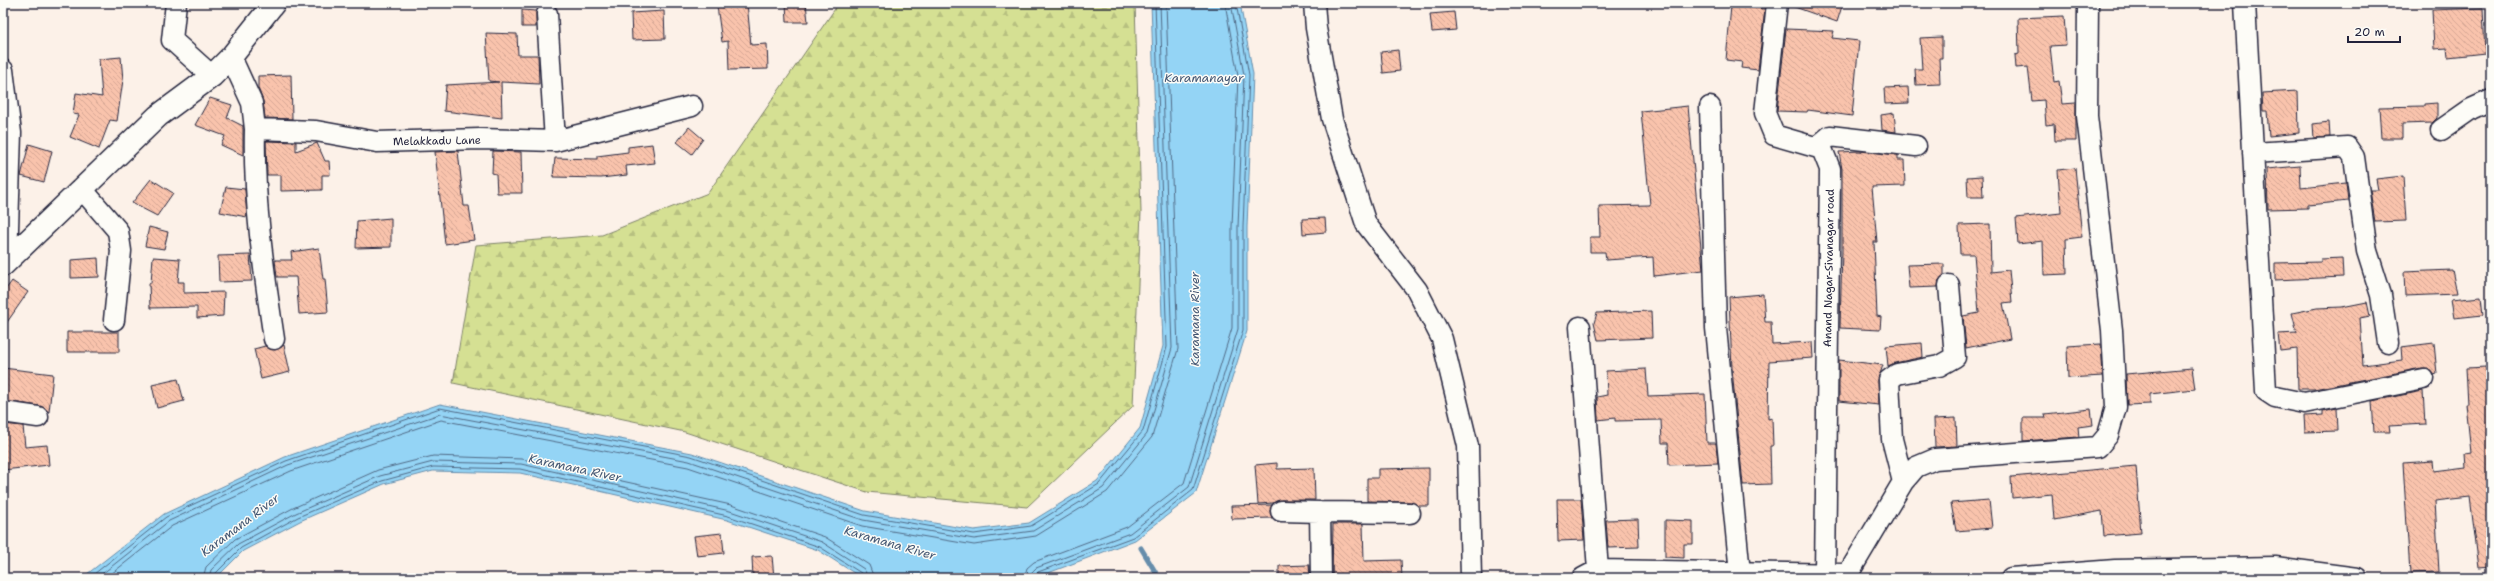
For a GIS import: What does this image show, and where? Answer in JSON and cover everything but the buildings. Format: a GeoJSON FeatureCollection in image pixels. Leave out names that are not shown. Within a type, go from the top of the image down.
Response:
{"type":"FeatureCollection","features":[{"type":"Feature","properties":{"kind":"street"},"geometry":{"type":"LineString","coordinates":[[176,3],[172,40],[212,76]]}},
{"type":"Feature","properties":{"kind":"street"},"geometry":{"type":"LineString","coordinates":[[5,263],[158,116],[212,76],[231,57],[274,3]]}},
{"type":"Feature","properties":{"kind":"street"},"geometry":{"type":"LineString","coordinates":[[1314,3],[1316,28],[1332,119],[1366,224],[1417,290],[1442,339],[1468,446],[1471,578]]}},
{"type":"Feature","properties":{"kind":"street"},"geometry":{"type":"LineString","coordinates":[[1777,3],[1765,113],[1766,119],[1774,135],[1816,147],[1830,136],[1916,146]]}},
{"type":"Feature","properties":{"kind":"street"},"geometry":{"type":"LineString","coordinates":[[1580,327],[1591,574],[1848,574],[1903,482],[1916,467],[1935,459],[2098,447],[2108,435],[2116,407],[2112,330],[2087,116],[2088,3]]}},
{"type":"Feature","properties":{"kind":"street"},"geometry":{"type":"LineString","coordinates":[[2245,3],[2266,391],[2275,397],[2304,403],[2424,380]]}},
{"type":"Feature","properties":{"kind":"street"},"geometry":{"type":"LineString","coordinates":[[548,14],[555,141]]}},
{"type":"Feature","properties":{"kind":"street"},"geometry":{"type":"LineString","coordinates":[[231,57],[252,103],[256,129],[265,275],[274,339]]}},
{"type":"Feature","properties":{"kind":"street"},"geometry":{"type":"LineString","coordinates":[[3,70],[11,133],[5,263]]}},
{"type":"Feature","properties":{"kind":"street"},"geometry":{"type":"LineString","coordinates":[[2441,130],[2471,109],[2491,100]]}},
{"type":"Feature","properties":{"kind":"street","name":"Melakkadu Lane"},"geometry":{"type":"LineString","coordinates":[[256,129],[316,131],[377,142],[480,139],[555,141],[692,106]]}},
{"type":"Feature","properties":{"kind":"street"},"geometry":{"type":"LineString","coordinates":[[1710,107],[1716,328],[1740,573]]}},
{"type":"Feature","properties":{"kind":"street"},"geometry":{"type":"LineString","coordinates":[[2253,152],[2347,146],[2354,157],[2367,251],[2381,294],[2388,343]]}},
{"type":"Feature","properties":{"kind":"street","name":"Anand Nagar-Sivanagar road"},"geometry":{"type":"LineString","coordinates":[[1816,147],[1822,149],[1830,168],[1825,573]]}},
{"type":"Feature","properties":{"kind":"street"},"geometry":{"type":"LineString","coordinates":[[82,189],[118,231],[120,251],[114,320]]}},
{"type":"Feature","properties":{"kind":"street"},"geometry":{"type":"LineString","coordinates":[[1903,482],[1892,439],[1889,380],[1897,374],[1939,366],[1955,357],[1949,285]]}},
{"type":"Feature","properties":{"kind":"street"},"geometry":{"type":"LineString","coordinates":[[3,412],[38,417]]}},
{"type":"Feature","properties":{"kind":"street"},"geometry":{"type":"LineString","coordinates":[[1281,511],[1410,513]]}},
{"type":"Feature","properties":{"kind":"street"},"geometry":{"type":"LineString","coordinates":[[1320,512],[1321,578]]}},
{"type":"Feature","properties":{"kind":"street"},"geometry":{"type":"LineString","coordinates":[[2011,578],[2034,575],[2176,568],[2275,567],[2357,578]]}},
{"type":"Feature","properties":{"kind":"green space"},"geometry":{"type":"Polygon","coordinates":[[[839,3],[1135,3],[1141,212],[1133,406],[1027,507],[867,492],[685,432],[453,383],[476,245],[602,235],[708,193],[839,3]]]}},
{"type":"Feature","properties":{"kind":"water","name":"Karamanayar"},"geometry":{"type":"Polygon","coordinates":[[[1151,3],[1240,3],[1253,74],[1247,227],[1247,331],[1196,493],[1135,540],[1035,578],[862,578],[818,550],[727,520],[520,473],[433,471],[384,484],[300,521],[243,551],[216,578],[82,578],[164,514],[285,457],[440,404],[692,453],[865,511],[974,530],[1029,523],[1097,481],[1140,428],[1163,346],[1151,3]]]}},
{"type":"Feature","properties":{"kind":"waterway"},"geometry":{"type":"LineString","coordinates":[[1141,548],[1159,578]]}},
{"type":"Feature","properties":{"kind":"water label","name":"Karamana River"},"geometry":{"type":"Point","coordinates":[1195,319]}},
{"type":"Feature","properties":{"kind":"water label","name":"Karamana River"},"geometry":{"type":"Point","coordinates":[575,468]}},
{"type":"Feature","properties":{"kind":"water label","name":"Karamana River"},"geometry":{"type":"Point","coordinates":[240,525]}},
{"type":"Feature","properties":{"kind":"water label","name":"Karamana River"},"geometry":{"type":"Point","coordinates":[890,543]}}]}
